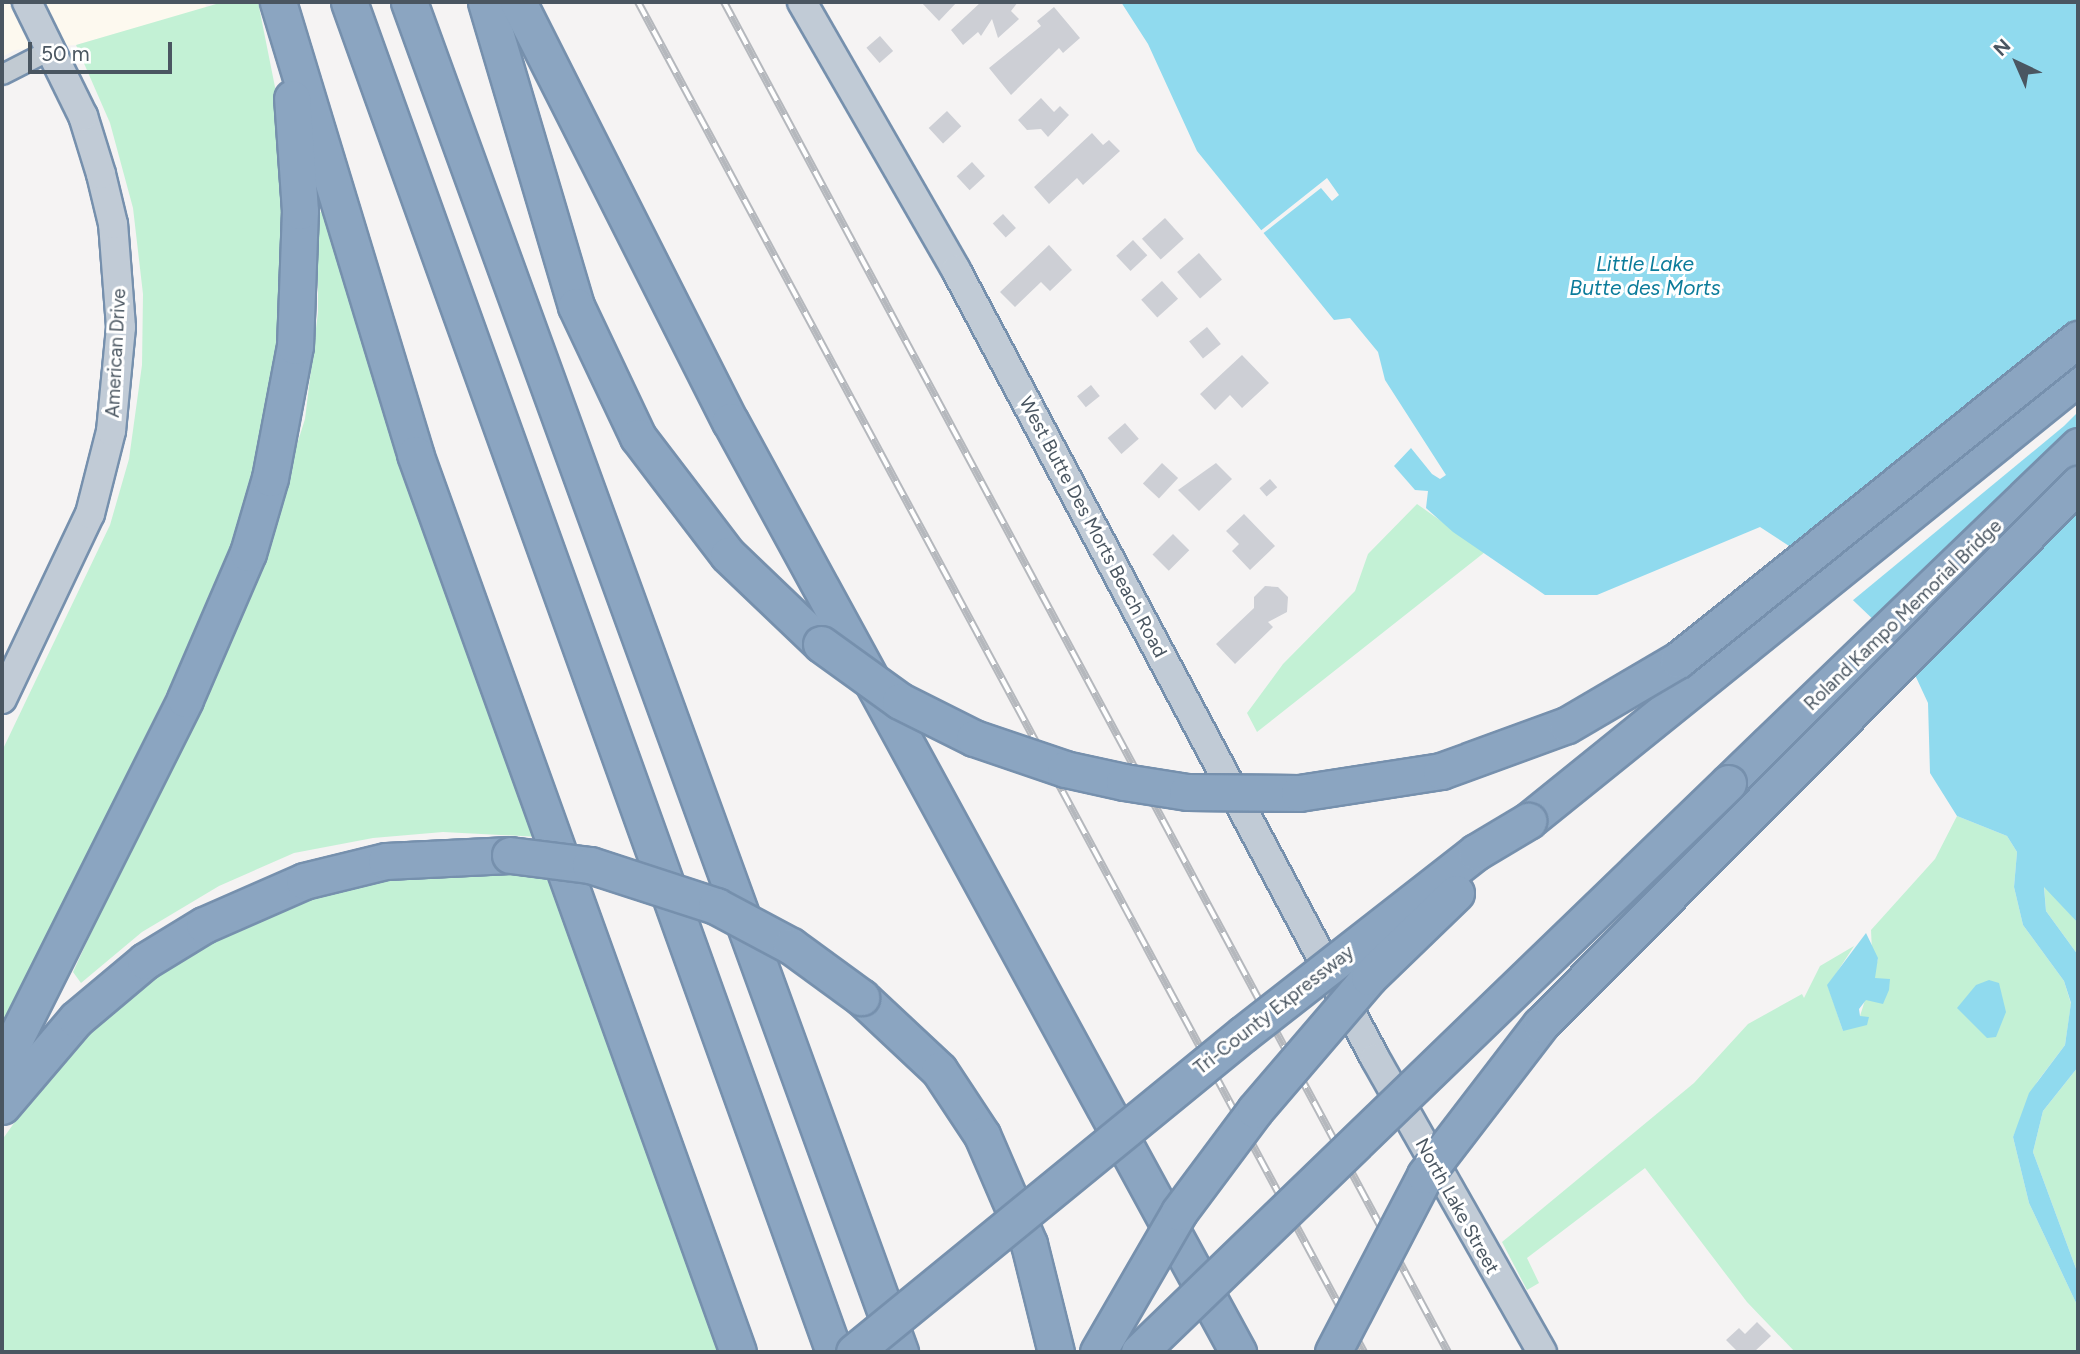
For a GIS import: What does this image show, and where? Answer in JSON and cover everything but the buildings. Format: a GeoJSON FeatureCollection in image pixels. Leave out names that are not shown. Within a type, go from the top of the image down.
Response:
{"type":"FeatureCollection","features":[{"type":"Feature","properties":{"kind":"highway"},"geometry":{"type":"LineString","coordinates":[[349,2],[834,1352]]}},
{"type":"Feature","properties":{"kind":"highway"},"geometry":{"type":"LineString","coordinates":[[409,2],[900,1352]]}},
{"type":"Feature","properties":{"kind":"highway"},"geometry":{"type":"LineString","coordinates":[[486,2],[576,306],[638,437],[728,555],[821,644],[900,701],[974,738],[1065,769],[1124,782],[1187,792],[1286,794],[1384,784],[1441,771],[1567,725],[1678,660],[2078,339]]}},
{"type":"Feature","properties":{"kind":"highway"},"geometry":{"type":"LineString","coordinates":[[517,2],[730,422],[1238,1352]]}},
{"type":"Feature","properties":{"kind":"highway"},"geometry":{"type":"LineString","coordinates":[[2,1065],[222,620],[270,478],[290,380],[301,257],[297,147],[280,9]]}},
{"type":"Feature","properties":{"kind":"highway"},"geometry":{"type":"LineString","coordinates":[[280,9],[415,454],[738,1352]]}},
{"type":"Feature","properties":{"kind":"highway","name":"Tri-County Expressway"},"geometry":{"type":"LineString","coordinates":[[854,1352],[1232,1042],[1476,852],[1528,821],[2078,377]]}},
{"type":"Feature","properties":{"kind":"highway","name":"Roland Kampo Memorial Bridge"},"geometry":{"type":"LineString","coordinates":[[1139,1352],[2078,446]]}},
{"type":"Feature","properties":{"kind":"highway"},"geometry":{"type":"LineString","coordinates":[[1332,1352],[1425,1175],[1541,1024],[2078,484]]}},
{"type":"Feature","properties":{"kind":"highway"},"geometry":{"type":"LineString","coordinates":[[1098,1352],[1179,1212],[1255,1110],[1369,977],[1528,821]]}},
{"type":"Feature","properties":{"kind":"highway"},"geometry":{"type":"LineString","coordinates":[[2,1106],[76,1019],[145,961],[204,925],[267,895],[359,867],[427,856],[510,855],[590,865],[704,901],[791,946],[861,997],[939,1070],[982,1135],[1030,1244],[1056,1352]]}},
{"type":"Feature","properties":{"kind":"street","name":"American Drive"},"geometry":{"type":"LineString","coordinates":[[2,699],[90,514],[118,382],[120,277],[113,224],[83,116],[52,48],[27,2]]}},
{"type":"Feature","properties":{"kind":"street","name":"West Butte Des Morts Beach Road"},"geometry":{"type":"LineString","coordinates":[[802,2],[956,270],[1375,1058]]}},
{"type":"Feature","properties":{"kind":"street"},"geometry":{"type":"LineString","coordinates":[[2,74],[52,48]]}},
{"type":"Feature","properties":{"kind":"street","name":"North Lake Street"},"geometry":{"type":"LineString","coordinates":[[1375,1058],[1542,1352]]}},
{"type":"Feature","properties":{"kind":"shaded area"},"geometry":{"type":"Polygon","coordinates":[[[2,2],[205,2],[206,8],[76,45],[15,50],[2,57],[2,2]]]}},
{"type":"Feature","properties":{"kind":"green space"},"geometry":{"type":"Polygon","coordinates":[[[223,2],[258,2],[278,102],[287,256],[274,388],[242,523],[204,616],[2,1030],[2,751],[110,525],[129,459],[142,365],[143,294],[133,208],[110,123],[76,45],[223,2]]]}},
{"type":"Feature","properties":{"kind":"green space"},"geometry":{"type":"Polygon","coordinates":[[[324,208],[540,837],[443,832],[373,838],[294,853],[219,886],[142,932],[81,983],[73,972],[256,574],[305,419],[318,312],[318,215],[324,208]]]}},
{"type":"Feature","properties":{"kind":"green space"},"geometry":{"type":"Polygon","coordinates":[[[1417,504],[1485,552],[1257,732],[1247,713],[1283,664],[1355,591],[1368,554],[1417,504]]]}},
{"type":"Feature","properties":{"kind":"green space"},"geometry":{"type":"Polygon","coordinates":[[[1957,816],[2007,836],[2017,852],[2014,887],[2023,925],[2064,981],[2071,1004],[2065,1045],[2037,1082],[2013,1137],[2029,1203],[2078,1307],[2078,1352],[1795,1352],[1747,1302],[1645,1168],[1527,1258],[1539,1283],[1527,1290],[1502,1242],[1694,1083],[1748,1024],[1802,994],[1804,998],[1820,966],[1854,946],[1828,986],[1843,1031],[1860,1016],[1878,959],[1872,952],[1871,930],[1935,859],[1957,816]]]}},
{"type":"Feature","properties":{"kind":"green space"},"geometry":{"type":"Polygon","coordinates":[[[551,870],[718,1352],[2,1352],[2,1140],[65,1051],[126,989],[197,943],[277,907],[369,878],[551,870]]]}},
{"type":"Feature","properties":{"kind":"green space"},"geometry":{"type":"Polygon","coordinates":[[[2044,885],[2078,923],[2078,955],[2046,911],[2044,885]]]}},
{"type":"Feature","properties":{"kind":"green space"},"geometry":{"type":"Polygon","coordinates":[[[2078,1067],[2078,1274],[2033,1152],[2043,1111],[2078,1067]]]}},
{"type":"Feature","properties":{"kind":"water","name":"Little Lake Butte des Morts"},"geometry":{"type":"Polygon","coordinates":[[[1121,2],[2078,2],[2078,923],[2044,887],[2046,911],[2078,955],[2078,1067],[2043,1111],[2033,1152],[2078,1274],[2078,1307],[2029,1203],[2013,1137],[2029,1093],[2065,1045],[2071,1003],[2064,981],[2023,925],[2014,887],[2017,852],[2007,836],[1957,816],[1930,773],[1928,703],[1902,647],[1812,561],[1760,527],[1597,595],[1545,595],[1453,532],[1426,508],[1428,491],[1415,490],[1394,466],[1411,448],[1432,474],[1440,479],[1446,475],[1385,380],[1378,352],[1350,318],[1334,320],[1197,151],[1148,44],[1121,2]]]}},
{"type":"Feature","properties":{"kind":"water"},"geometry":{"type":"Polygon","coordinates":[[[1866,933],[1878,958],[1875,978],[1890,979],[1889,990],[1883,1004],[1866,1000],[1859,1009],[1860,1016],[1869,1017],[1867,1025],[1843,1031],[1827,985],[1866,933]]]}},
{"type":"Feature","properties":{"kind":"water"},"geometry":{"type":"Polygon","coordinates":[[[1989,980],[1999,983],[2006,1012],[1996,1037],[1987,1038],[1957,1008],[1976,985],[1989,980]]]}},
{"type":"Feature","properties":{"kind":"pier"},"geometry":{"type":"Polygon","coordinates":[[[1327,178],[1339,195],[1332,201],[1321,188],[1261,235],[1259,232],[1327,178]]]}},
{"type":"Feature","properties":{"kind":"pier"},"geometry":{"type":"Polygon","coordinates":[[[2078,320],[2078,412],[2064,426],[1852,601],[1810,564],[1975,408],[2078,320]]]}},
{"type":"Feature","properties":{"kind":"railway"},"geometry":{"type":"LineString","coordinates":[[638,2],[1364,1352]]}},
{"type":"Feature","properties":{"kind":"railway"},"geometry":{"type":"LineString","coordinates":[[724,2],[1448,1352]]}}]}
